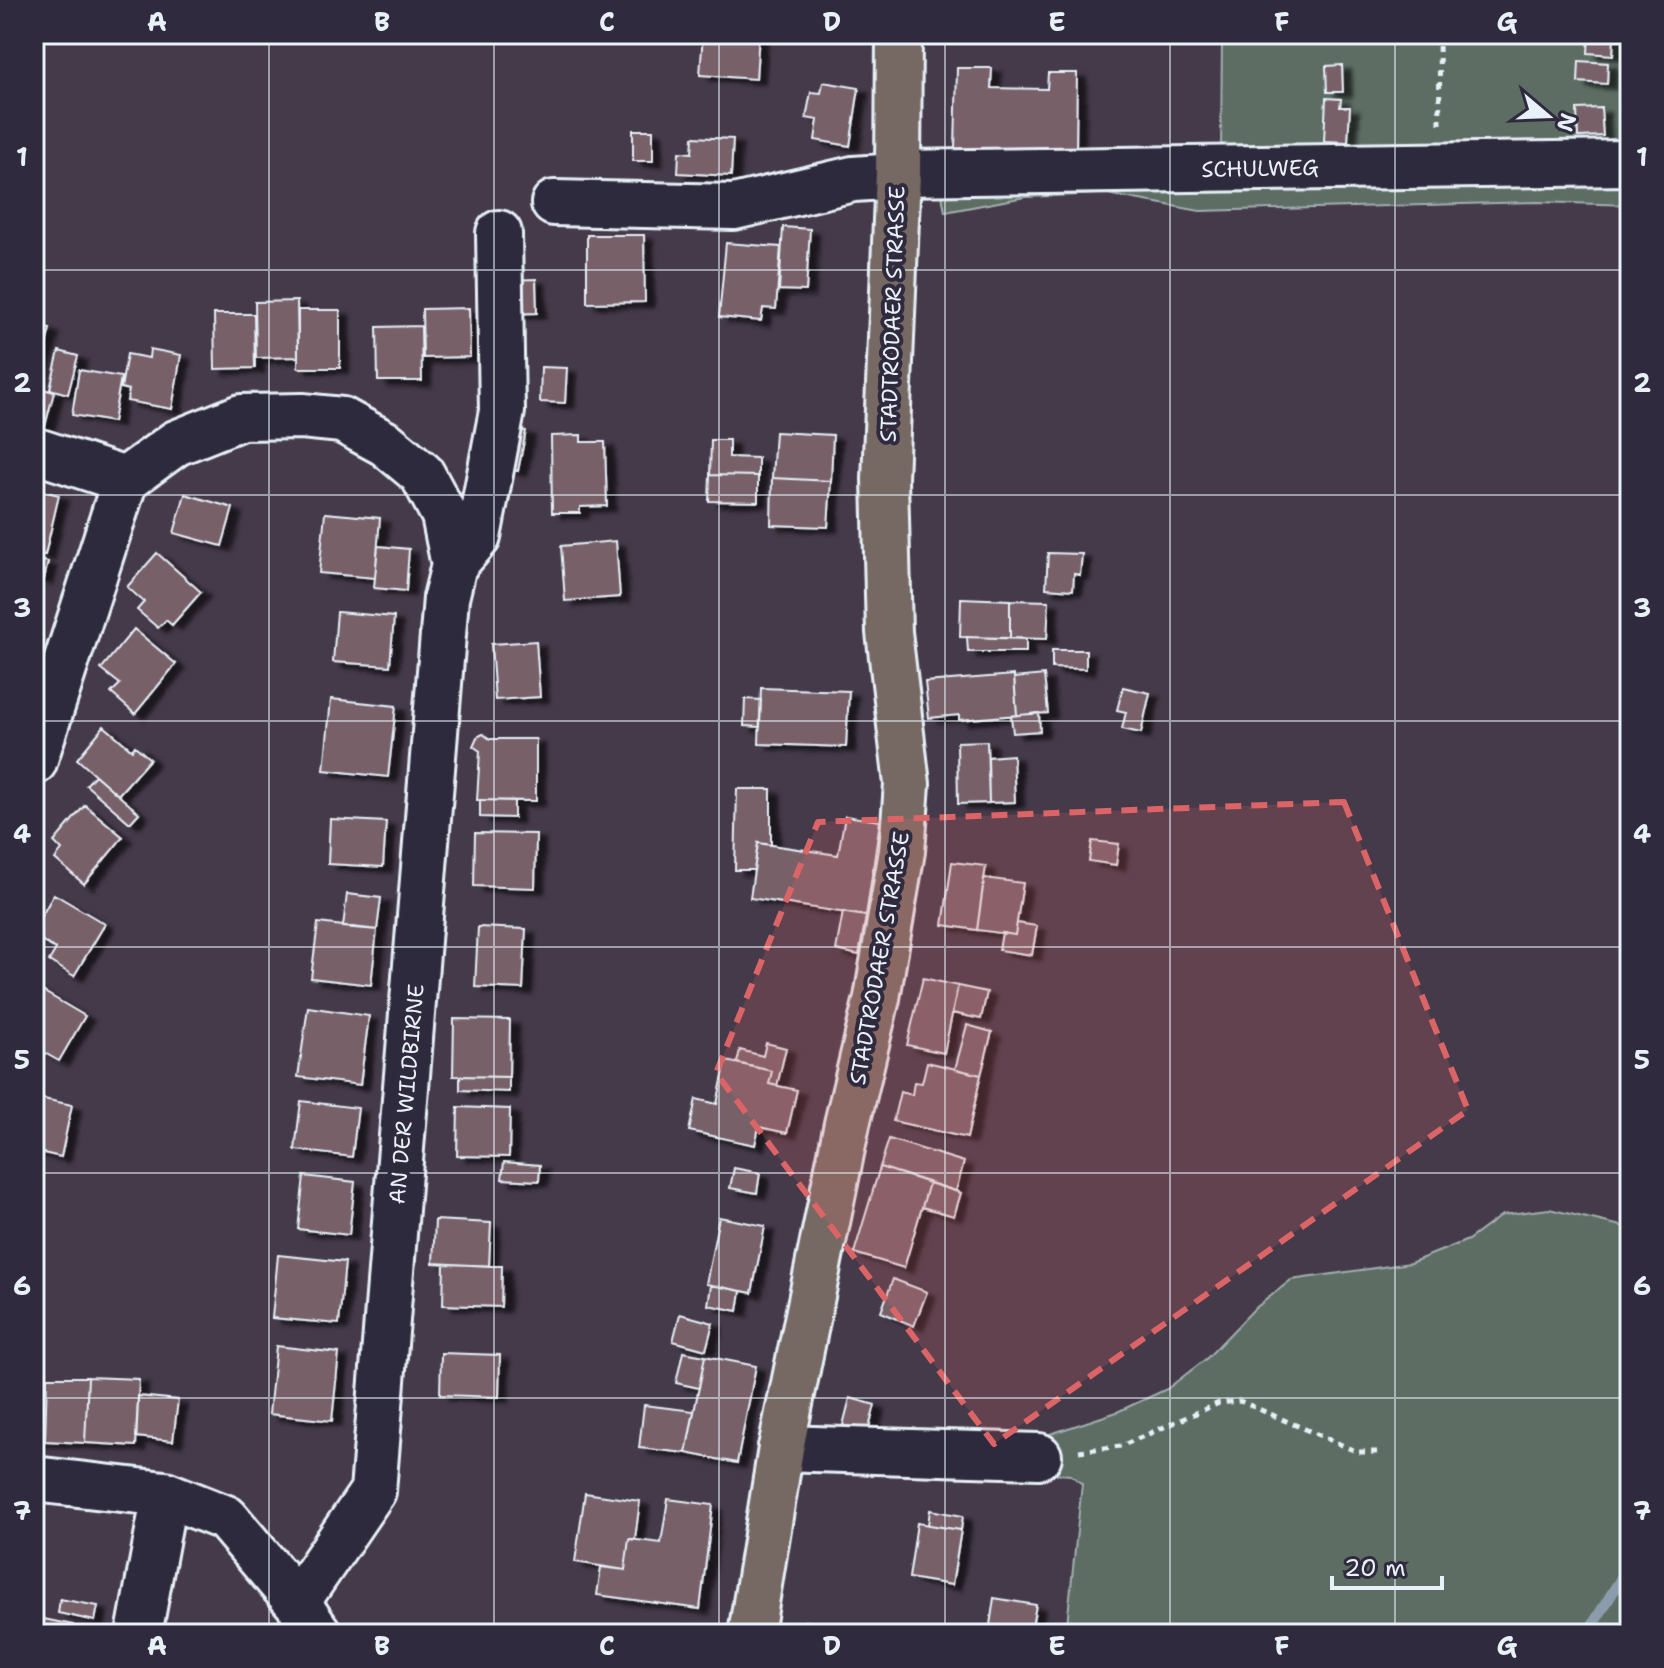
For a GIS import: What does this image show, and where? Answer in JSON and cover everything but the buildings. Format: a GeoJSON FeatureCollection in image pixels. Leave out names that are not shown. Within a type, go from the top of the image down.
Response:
{"type":"FeatureCollection","features":[{"type":"Feature","properties":{"kind":"main road","name":"STADTRODAER STRASSE"},"geometry":{"type":"LineString","coordinates":[[751,1634],[781,1448],[847,1124],[877,998],[902,851],[907,784],[889,632],[885,479],[898,175],[899,34]]}},
{"type":"Feature","properties":{"kind":"street","name":"SCHULWEG"},"geometry":{"type":"LineString","coordinates":[[554,203],[734,207],[853,179],[898,175],[1626,164]]}},
{"type":"Feature","properties":{"kind":"street","name":"AN DER WILDBIRNE"},"geometry":{"type":"LineString","coordinates":[[454,565],[478,537],[502,411],[499,233]]}},
{"type":"Feature","properties":{"kind":"street","name":"AN DER WILDBIRNE"},"geometry":{"type":"LineString","coordinates":[[125,480],[176,443],[241,417],[302,416],[342,420],[386,444],[422,474],[444,515],[454,565],[446,598],[373,1491],[308,1618]]}},
{"type":"Feature","properties":{"kind":"street"},"geometry":{"type":"LineString","coordinates":[[34,450],[125,480],[34,762]]}},
{"type":"Feature","properties":{"kind":"street"},"geometry":{"type":"LineString","coordinates":[[781,1448],[1039,1456]]}},
{"type":"Feature","properties":{"kind":"street"},"geometry":{"type":"LineString","coordinates":[[34,1479],[165,1494],[226,1518],[308,1618]]}},
{"type":"Feature","properties":{"kind":"street"},"geometry":{"type":"LineString","coordinates":[[139,1634],[165,1494]]}},
{"type":"Feature","properties":{"kind":"path"},"geometry":{"type":"LineString","coordinates":[[1439,34],[1440,166]]}},
{"type":"Feature","properties":{"kind":"path"},"geometry":{"type":"LineString","coordinates":[[1039,1456],[1121,1446],[1219,1403],[1240,1401],[1358,1452],[1383,1452]]}},
{"type":"Feature","properties":{"kind":"highlighted area"},"geometry":{"type":"Polygon","coordinates":[[[1344,802],[1468,1110],[994,1444],[716,1073],[818,822],[1344,802]]]}},
{"type":"Feature","properties":{"kind":"green space"},"geometry":{"type":"Polygon","coordinates":[[[1222,34],[1623,34],[1630,205],[1538,202],[1200,211],[1107,194],[1025,197],[945,212],[935,156],[1221,152],[1222,34]]]}},
{"type":"Feature","properties":{"kind":"green space"},"geometry":{"type":"Polygon","coordinates":[[[1549,1209],[1630,1228],[1630,1634],[1066,1634],[1082,1484],[1071,1475],[1046,1473],[1044,1436],[1117,1412],[1167,1389],[1207,1358],[1253,1310],[1291,1280],[1410,1263],[1468,1240],[1502,1215],[1549,1209]]]}},
{"type":"Feature","properties":{"kind":"waterway"},"geometry":{"type":"LineString","coordinates":[[1587,1634],[1624,1574],[1630,1534]]}}]}
